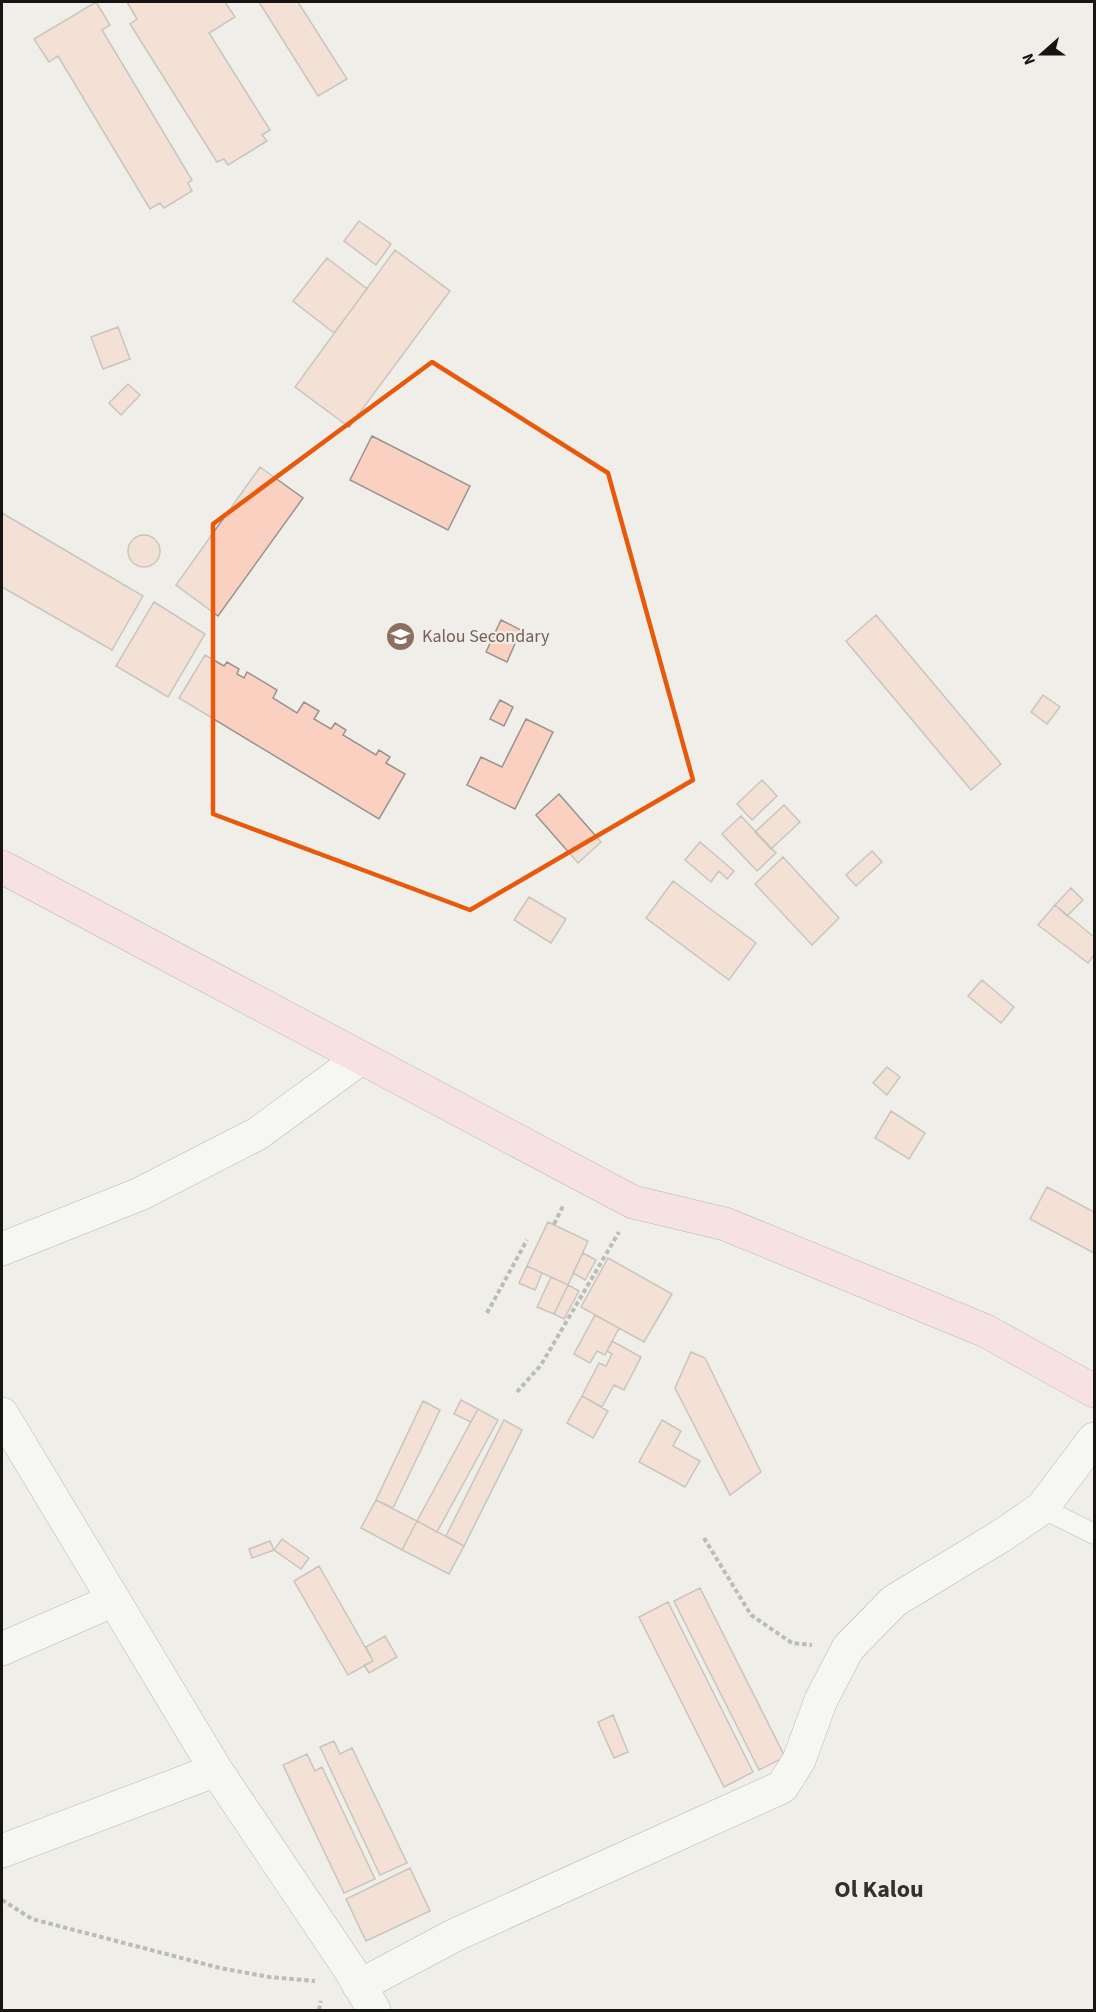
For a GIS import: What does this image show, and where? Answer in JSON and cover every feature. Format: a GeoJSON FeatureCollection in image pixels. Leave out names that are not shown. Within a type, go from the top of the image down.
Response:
{"type":"FeatureCollection","features":[{"type":"Feature","properties":{"kind":"main road"},"geometry":{"type":"LineString","coordinates":[[2,867],[633,1202],[725,1224],[975,1326],[1095,1391]]}},
{"type":"Feature","properties":{"kind":"street"},"geometry":{"type":"LineString","coordinates":[[2,1249],[140,1194],[257,1134],[361,1058]]}},
{"type":"Feature","properties":{"kind":"street"},"geometry":{"type":"LineString","coordinates":[[2,1414],[216,1770],[367,1998],[455,1935],[782,1787],[799,1760],[821,1700],[848,1648],[894,1601],[1001,1536],[1042,1508],[1095,1439]]}},
{"type":"Feature","properties":{"kind":"street"},"geometry":{"type":"LineString","coordinates":[[2,1648],[114,1600]]}},
{"type":"Feature","properties":{"kind":"street"},"geometry":{"type":"LineString","coordinates":[[2,1851],[216,1770]]}},
{"type":"Feature","properties":{"kind":"lane"},"geometry":{"type":"LineString","coordinates":[[1042,1508],[1095,1534]]}},
{"type":"Feature","properties":{"kind":"path"},"geometry":{"type":"LineString","coordinates":[[554,1224],[564,1205]]}},
{"type":"Feature","properties":{"kind":"path"},"geometry":{"type":"LineString","coordinates":[[517,1392],[541,1365],[569,1321],[620,1229]]}},
{"type":"Feature","properties":{"kind":"path"},"geometry":{"type":"LineString","coordinates":[[487,1313],[527,1240]]}},
{"type":"Feature","properties":{"kind":"path"},"geometry":{"type":"LineString","coordinates":[[704,1538],[751,1615],[792,1643],[848,1648]]}},
{"type":"Feature","properties":{"kind":"path"},"geometry":{"type":"LineString","coordinates":[[2,1900],[32,1919],[220,1968],[367,1998]]}},
{"type":"Feature","properties":{"kind":"path"},"geometry":{"type":"LineString","coordinates":[[320,2010],[321,2001]]}},
{"type":"Feature","properties":{"kind":"highlighted area"},"geometry":{"type":"Polygon","coordinates":[[[432,362],[608,473],[693,780],[470,910],[213,814],[213,524],[432,362]]]}},
{"type":"Feature","properties":{"kind":"building"},"geometry":{"type":"Polygon","coordinates":[[[96,2],[110,25],[102,30],[192,180],[188,183],[192,191],[164,208],[160,203],[150,209],[58,56],[49,62],[34,39],[96,2]]]}},
{"type":"Feature","properties":{"kind":"building"},"geometry":{"type":"Polygon","coordinates":[[[127,2],[225,2],[235,17],[209,33],[270,130],[262,135],[267,141],[228,165],[224,159],[217,162],[130,24],[137,19],[127,2]]]}},
{"type":"Feature","properties":{"kind":"building"},"geometry":{"type":"Polygon","coordinates":[[[259,2],[298,2],[347,79],[318,96],[259,2]]]}},
{"type":"Feature","properties":{"kind":"building"},"geometry":{"type":"Polygon","coordinates":[[[359,221],[391,244],[376,265],[344,241],[359,221]]]}},
{"type":"Feature","properties":{"kind":"building"},"geometry":{"type":"Polygon","coordinates":[[[395,250],[450,291],[349,427],[295,387],[395,250]]]}},
{"type":"Feature","properties":{"kind":"building"},"geometry":{"type":"Polygon","coordinates":[[[327,258],[367,289],[334,333],[293,301],[327,258]]]}},
{"type":"Feature","properties":{"kind":"building"},"geometry":{"type":"Polygon","coordinates":[[[118,327],[130,359],[103,369],[91,337],[118,327]]]}},
{"type":"Feature","properties":{"kind":"building"},"geometry":{"type":"Polygon","coordinates":[[[128,384],[140,395],[121,415],[109,403],[128,384]]]}},
{"type":"Feature","properties":{"kind":"building"},"geometry":{"type":"Polygon","coordinates":[[[372,436],[470,486],[448,530],[350,480],[372,436]]]}},
{"type":"Feature","properties":{"kind":"building"},"geometry":{"type":"Polygon","coordinates":[[[260,467],[303,498],[218,616],[176,585],[260,467]]]}},
{"type":"Feature","properties":{"kind":"building"},"geometry":{"type":"Polygon","coordinates":[[[2,513],[143,596],[112,650],[2,587],[2,513]]]}},
{"type":"Feature","properties":{"kind":"building"},"geometry":{"type":"Polygon","coordinates":[[[144,535],[155,540],[160,551],[155,562],[144,567],[133,562],[128,551],[133,540],[144,535]]]}},
{"type":"Feature","properties":{"kind":"building"},"geometry":{"type":"Polygon","coordinates":[[[154,602],[205,634],[168,697],[116,666],[154,602]]]}},
{"type":"Feature","properties":{"kind":"building"},"geometry":{"type":"Polygon","coordinates":[[[876,615],[1001,764],[971,790],[846,641],[876,615]]]}},
{"type":"Feature","properties":{"kind":"building"},"geometry":{"type":"Polygon","coordinates":[[[501,620],[521,630],[507,662],[486,652],[501,620]]]}},
{"type":"Feature","properties":{"kind":"building"},"geometry":{"type":"Polygon","coordinates":[[[205,655],[224,666],[227,662],[239,669],[237,674],[244,678],[247,672],[277,690],[273,698],[297,713],[304,702],[319,711],[314,719],[331,729],[335,723],[346,730],[343,735],[376,755],[379,750],[390,757],[386,763],[405,774],[379,819],[179,698],[205,655]]]}},
{"type":"Feature","properties":{"kind":"building"},"geometry":{"type":"Polygon","coordinates":[[[1043,695],[1060,707],[1047,724],[1031,712],[1043,695]]]}},
{"type":"Feature","properties":{"kind":"building"},"geometry":{"type":"Polygon","coordinates":[[[500,700],[513,707],[504,726],[490,719],[500,700]]]}},
{"type":"Feature","properties":{"kind":"building"},"geometry":{"type":"Polygon","coordinates":[[[526,719],[553,732],[515,809],[467,785],[481,757],[502,767],[526,719]]]}},
{"type":"Feature","properties":{"kind":"building"},"geometry":{"type":"Polygon","coordinates":[[[762,780],[777,796],[752,820],[737,804],[762,780]]]}},
{"type":"Feature","properties":{"kind":"building"},"geometry":{"type":"Polygon","coordinates":[[[559,794],[601,842],[578,863],[536,815],[559,794]]]}},
{"type":"Feature","properties":{"kind":"building"},"geometry":{"type":"Polygon","coordinates":[[[784,805],[800,822],[771,849],[755,832],[784,805]]]}},
{"type":"Feature","properties":{"kind":"building"},"geometry":{"type":"Polygon","coordinates":[[[741,816],[776,853],[757,871],[722,834],[741,816]]]}},
{"type":"Feature","properties":{"kind":"building"},"geometry":{"type":"Polygon","coordinates":[[[700,842],[734,871],[727,879],[719,871],[711,882],[685,860],[700,842]]]}},
{"type":"Feature","properties":{"kind":"building"},"geometry":{"type":"Polygon","coordinates":[[[872,851],[882,862],[856,886],[846,875],[872,851]]]}},
{"type":"Feature","properties":{"kind":"building"},"geometry":{"type":"Polygon","coordinates":[[[783,857],[839,918],[812,945],[755,884],[783,857]]]}},
{"type":"Feature","properties":{"kind":"building"},"geometry":{"type":"Polygon","coordinates":[[[673,881],[756,943],[729,980],[646,918],[673,881]]]}},
{"type":"Feature","properties":{"kind":"building"},"geometry":{"type":"Polygon","coordinates":[[[1071,888],[1083,900],[1067,916],[1055,905],[1071,888]]]}},
{"type":"Feature","properties":{"kind":"building"},"geometry":{"type":"Polygon","coordinates":[[[529,897],[566,919],[551,943],[514,920],[529,897]]]}},
{"type":"Feature","properties":{"kind":"building"},"geometry":{"type":"Polygon","coordinates":[[[1055,905],[1094,937],[1094,955],[1088,963],[1038,925],[1055,905]]]}},
{"type":"Feature","properties":{"kind":"building"},"geometry":{"type":"Polygon","coordinates":[[[982,980],[1014,1007],[1001,1023],[968,996],[982,980]]]}},
{"type":"Feature","properties":{"kind":"building"},"geometry":{"type":"Polygon","coordinates":[[[887,1067],[900,1077],[887,1095],[873,1083],[887,1067]]]}},
{"type":"Feature","properties":{"kind":"building"},"geometry":{"type":"Polygon","coordinates":[[[891,1111],[925,1133],[909,1159],[875,1138],[891,1111]]]}},
{"type":"Feature","properties":{"kind":"building"},"geometry":{"type":"Polygon","coordinates":[[[1047,1187],[1094,1212],[1094,1253],[1030,1219],[1047,1187]]]}},
{"type":"Feature","properties":{"kind":"building"},"geometry":{"type":"Polygon","coordinates":[[[548,1222],[588,1241],[568,1285],[527,1266],[548,1222]]]}},
{"type":"Feature","properties":{"kind":"building"},"geometry":{"type":"Polygon","coordinates":[[[583,1253],[596,1260],[585,1280],[573,1273],[583,1253]]]}},
{"type":"Feature","properties":{"kind":"building"},"geometry":{"type":"Polygon","coordinates":[[[608,1258],[672,1294],[644,1342],[581,1307],[608,1258]]]}},
{"type":"Feature","properties":{"kind":"building"},"geometry":{"type":"Polygon","coordinates":[[[527,1266],[542,1273],[535,1290],[519,1283],[527,1266]]]}},
{"type":"Feature","properties":{"kind":"building"},"geometry":{"type":"Polygon","coordinates":[[[551,1277],[568,1285],[554,1314],[537,1307],[551,1277]]]}},
{"type":"Feature","properties":{"kind":"building"},"geometry":{"type":"Polygon","coordinates":[[[568,1285],[579,1291],[564,1319],[554,1314],[568,1285]]]}},
{"type":"Feature","properties":{"kind":"building"},"geometry":{"type":"Polygon","coordinates":[[[595,1315],[619,1328],[605,1355],[597,1351],[590,1363],[574,1354],[595,1315]]]}},
{"type":"Feature","properties":{"kind":"building"},"geometry":{"type":"Polygon","coordinates":[[[612,1341],[641,1357],[624,1390],[614,1385],[602,1407],[582,1396],[599,1363],[606,1366],[612,1354],[607,1351],[612,1341]]]}},
{"type":"Feature","properties":{"kind":"building"},"geometry":{"type":"Polygon","coordinates":[[[691,1352],[705,1358],[761,1472],[730,1495],[675,1388],[691,1352]]]}},
{"type":"Feature","properties":{"kind":"building"},"geometry":{"type":"Polygon","coordinates":[[[582,1396],[608,1411],[593,1438],[567,1423],[582,1396]]]}},
{"type":"Feature","properties":{"kind":"building"},"geometry":{"type":"Polygon","coordinates":[[[461,1400],[478,1409],[471,1422],[454,1414],[461,1400]]]}},
{"type":"Feature","properties":{"kind":"building"},"geometry":{"type":"Polygon","coordinates":[[[423,1401],[440,1410],[393,1508],[376,1500],[423,1401]]]}},
{"type":"Feature","properties":{"kind":"building"},"geometry":{"type":"Polygon","coordinates":[[[478,1409],[498,1420],[437,1532],[417,1521],[478,1409]]]}},
{"type":"Feature","properties":{"kind":"building"},"geometry":{"type":"Polygon","coordinates":[[[504,1420],[522,1430],[464,1546],[446,1536],[504,1420]]]}},
{"type":"Feature","properties":{"kind":"building"},"geometry":{"type":"Polygon","coordinates":[[[662,1420],[681,1431],[673,1446],[700,1461],[685,1487],[639,1462],[662,1420]]]}},
{"type":"Feature","properties":{"kind":"building"},"geometry":{"type":"Polygon","coordinates":[[[376,1500],[417,1521],[402,1550],[361,1528],[376,1500]]]}},
{"type":"Feature","properties":{"kind":"building"},"geometry":{"type":"Polygon","coordinates":[[[417,1521],[464,1546],[449,1574],[402,1550],[417,1521]]]}},
{"type":"Feature","properties":{"kind":"building"},"geometry":{"type":"Polygon","coordinates":[[[282,1539],[309,1558],[301,1569],[274,1550],[282,1539]]]}},
{"type":"Feature","properties":{"kind":"building"},"geometry":{"type":"Polygon","coordinates":[[[270,1541],[274,1550],[252,1558],[249,1549],[270,1541]]]}},
{"type":"Feature","properties":{"kind":"building"},"geometry":{"type":"Polygon","coordinates":[[[319,1566],[373,1661],[348,1675],[294,1581],[319,1566]]]}},
{"type":"Feature","properties":{"kind":"building"},"geometry":{"type":"Polygon","coordinates":[[[700,1588],[785,1757],[759,1770],[674,1601],[700,1588]]]}},
{"type":"Feature","properties":{"kind":"building"},"geometry":{"type":"Polygon","coordinates":[[[668,1602],[753,1772],[724,1787],[639,1617],[668,1602]]]}},
{"type":"Feature","properties":{"kind":"building"},"geometry":{"type":"Polygon","coordinates":[[[385,1636],[397,1657],[369,1673],[364,1665],[373,1661],[366,1647],[385,1636]]]}},
{"type":"Feature","properties":{"kind":"building"},"geometry":{"type":"Polygon","coordinates":[[[613,1715],[628,1752],[614,1758],[598,1722],[613,1715]]]}},
{"type":"Feature","properties":{"kind":"building"},"geometry":{"type":"Polygon","coordinates":[[[334,1741],[340,1754],[352,1748],[407,1863],[380,1875],[320,1747],[334,1741]]]}},
{"type":"Feature","properties":{"kind":"building"},"geometry":{"type":"Polygon","coordinates":[[[307,1754],[315,1771],[322,1767],[375,1879],[344,1893],[283,1765],[307,1754]]]}},
{"type":"Feature","properties":{"kind":"building"},"geometry":{"type":"Polygon","coordinates":[[[410,1868],[430,1911],[366,1941],[346,1899],[410,1868]]]}},
{"type":"Feature","properties":{"kind":"place","name":"Kalou Secondary"},"geometry":{"type":"Point","coordinates":[401,636]}},
{"type":"Feature","properties":{"kind":"district","name":"Ol Kalou"},"geometry":{"type":"Point","coordinates":[879,1889]}}]}
